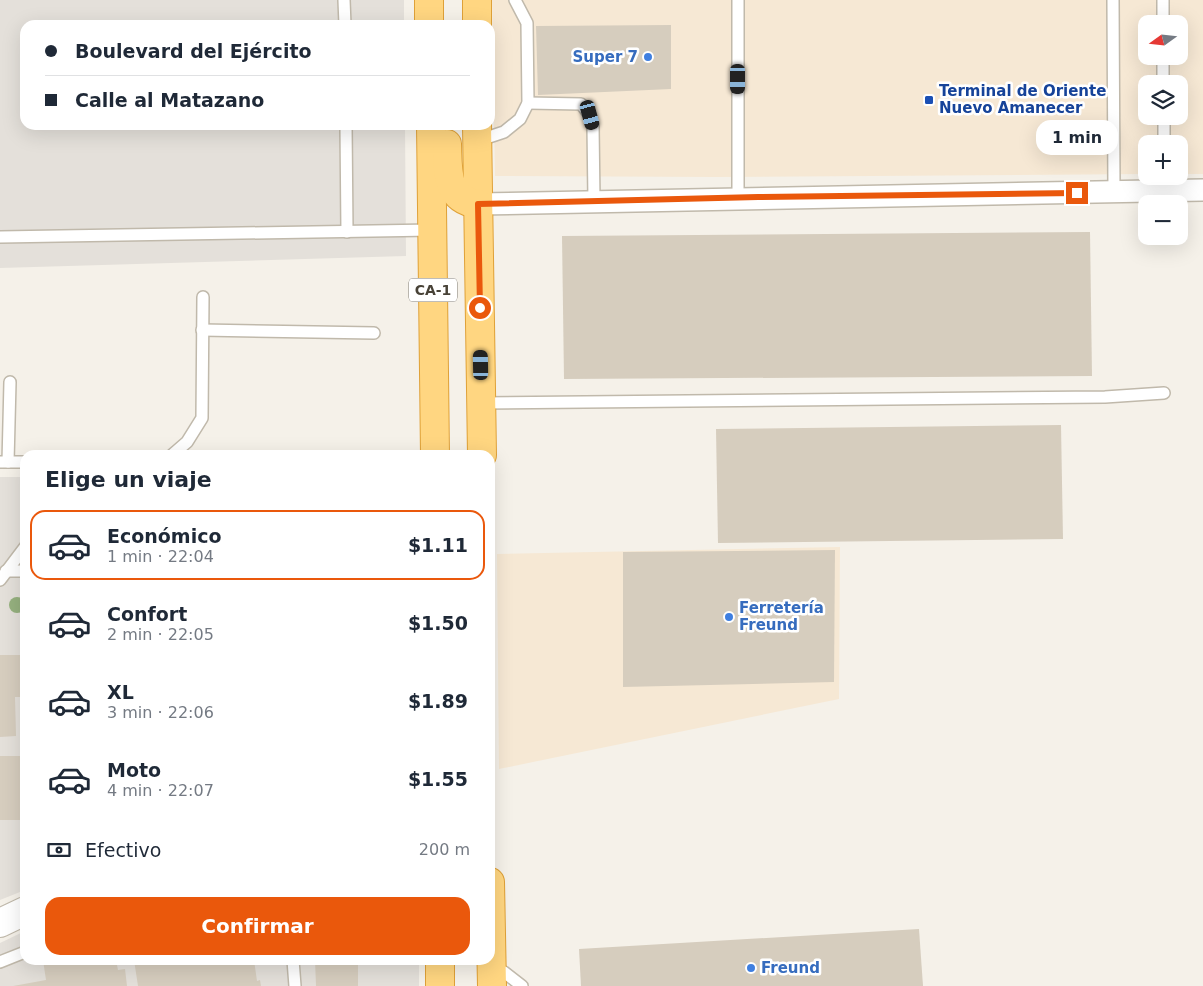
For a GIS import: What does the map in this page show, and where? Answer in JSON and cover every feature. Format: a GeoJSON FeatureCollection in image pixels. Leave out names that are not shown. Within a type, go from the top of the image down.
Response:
{"type":"FeatureCollection","features":[{"type":"Feature","properties":{"kind":"highway"},"geometry":{"type":"LineString","coordinates":[[429,0],[429,20]]}},
{"type":"Feature","properties":{"kind":"highway"},"geometry":{"type":"LineString","coordinates":[[446,0],[446,20]]}},
{"type":"Feature","properties":{"kind":"highway"},"geometry":{"type":"LineString","coordinates":[[477,0],[477,20]]}},
{"type":"Feature","properties":{"kind":"highway","name":"CA-1"},"geometry":{"type":"LineString","coordinates":[[430,130],[435,450]]}},
{"type":"Feature","properties":{"kind":"highway"},"geometry":{"type":"LineString","coordinates":[[447,130],[448,168],[452,185],[455,192],[466,202],[478,204]]}},
{"type":"Feature","properties":{"kind":"highway"},"geometry":{"type":"LineString","coordinates":[[477,133],[482,450]]}},
{"type":"Feature","properties":{"kind":"highway"},"geometry":{"type":"LineString","coordinates":[[440,965],[440,986]]}},
{"type":"Feature","properties":{"kind":"street"},"geometry":{"type":"LineString","coordinates":[[478,204],[738,197],[1114,192],[1158,185]]}},
{"type":"Feature","properties":{"kind":"street"},"geometry":{"type":"LineString","coordinates":[[1170,185],[1203,190]]}},
{"type":"Feature","properties":{"kind":"street"},"geometry":{"type":"LineString","coordinates":[[0,923],[20,913]]}},
{"type":"Feature","properties":{"kind":"lane"},"geometry":{"type":"LineString","coordinates":[[344,0],[345,20]]}},
{"type":"Feature","properties":{"kind":"lane"},"geometry":{"type":"LineString","coordinates":[[477,133],[504,132],[520,119],[528,103],[527,23],[515,0]]}},
{"type":"Feature","properties":{"kind":"lane"},"geometry":{"type":"LineString","coordinates":[[738,0],[738,197]]}},
{"type":"Feature","properties":{"kind":"lane"},"geometry":{"type":"LineString","coordinates":[[1113,0],[1114,192]]}},
{"type":"Feature","properties":{"kind":"lane"},"geometry":{"type":"LineString","coordinates":[[1163,0],[1163,15]]}},
{"type":"Feature","properties":{"kind":"lane"},"geometry":{"type":"LineString","coordinates":[[528,103],[581,104],[590,115],[593,126],[594,201]]}},
{"type":"Feature","properties":{"kind":"lane"},"geometry":{"type":"LineString","coordinates":[[346,130],[347,232]]}},
{"type":"Feature","properties":{"kind":"lane"},"geometry":{"type":"LineString","coordinates":[[0,237],[432,230]]}},
{"type":"Feature","properties":{"kind":"lane"},"geometry":{"type":"LineString","coordinates":[[178,450],[187,442],[202,418],[203,297]]}},
{"type":"Feature","properties":{"kind":"lane"},"geometry":{"type":"LineString","coordinates":[[202,330],[374,333]]}},
{"type":"Feature","properties":{"kind":"lane"},"geometry":{"type":"LineString","coordinates":[[10,382],[4,462],[20,462]]}},
{"type":"Feature","properties":{"kind":"lane"},"geometry":{"type":"LineString","coordinates":[[482,403],[1105,397],[1164,393]]}},
{"type":"Feature","properties":{"kind":"lane"},"geometry":{"type":"LineString","coordinates":[[3,575],[20,553]]}},
{"type":"Feature","properties":{"kind":"lane"},"geometry":{"type":"LineString","coordinates":[[3,575],[20,572]]}},
{"type":"Feature","properties":{"kind":"lane"},"geometry":{"type":"LineString","coordinates":[[0,962],[20,954]]}},
{"type":"Feature","properties":{"kind":"lane"},"geometry":{"type":"LineString","coordinates":[[293,965],[295,986]]}},
{"type":"Feature","properties":{"kind":"lane"},"geometry":{"type":"LineString","coordinates":[[492,977],[504,972],[522,986]]}},
{"type":"Feature","properties":{"kind":"shaded area"},"geometry":{"type":"Polygon","coordinates":[[[0,0],[404,0],[404,20],[20,20],[20,130],[405,130],[406,256],[0,268],[0,0]]]}},
{"type":"Feature","properties":{"kind":"shaded area","name":"Terminal de Oriente Nuevo Amanecer"},"geometry":{"type":"Polygon","coordinates":[[[492,0],[1203,0],[1203,174],[1188,174],[1188,135],[1138,135],[1138,174],[715,177],[495,176],[495,20],[492,20],[492,0]]]}},
{"type":"Feature","properties":{"kind":"shaded area"},"geometry":{"type":"Polygon","coordinates":[[[0,477],[20,477],[20,892],[0,900],[0,477]]]}},
{"type":"Feature","properties":{"kind":"shaded area"},"geometry":{"type":"Polygon","coordinates":[[[840,547],[839,699],[499,769],[497,554],[840,547]]]}},
{"type":"Feature","properties":{"kind":"shaded area"},"geometry":{"type":"Polygon","coordinates":[[[20,933],[20,965],[419,965],[419,986],[0,986],[0,943],[20,933]]]}},
{"type":"Feature","properties":{"kind":"building"},"geometry":{"type":"Polygon","coordinates":[[[671,25],[671,89],[538,95],[536,26],[671,25]]]}},
{"type":"Feature","properties":{"kind":"building"},"geometry":{"type":"Polygon","coordinates":[[[1090,232],[1092,376],[564,379],[562,236],[1090,232]]]}},
{"type":"Feature","properties":{"kind":"building"},"geometry":{"type":"Polygon","coordinates":[[[1061,425],[1063,539],[718,543],[716,429],[1061,425]]]}},
{"type":"Feature","properties":{"kind":"building","name":"Ferretería Freund"},"geometry":{"type":"Polygon","coordinates":[[[835,550],[834,682],[623,687],[623,552],[835,550]]]}},
{"type":"Feature","properties":{"kind":"building"},"geometry":{"type":"Polygon","coordinates":[[[0,655],[20,655],[20,697],[15,697],[16,736],[0,737],[0,655]]]}},
{"type":"Feature","properties":{"kind":"building"},"geometry":{"type":"Polygon","coordinates":[[[0,756],[20,756],[20,820],[0,820],[0,756]]]}},
{"type":"Feature","properties":{"kind":"building","name":"Freund"},"geometry":{"type":"Polygon","coordinates":[[[919,929],[923,986],[581,986],[579,949],[919,929]]]}},
{"type":"Feature","properties":{"kind":"building"},"geometry":{"type":"Polygon","coordinates":[[[44,965],[117,965],[118,970],[125,969],[127,986],[13,986],[46,980],[44,965]]]}},
{"type":"Feature","properties":{"kind":"building"},"geometry":{"type":"Polygon","coordinates":[[[135,965],[255,965],[257,981],[260,980],[261,986],[138,986],[135,965]]]}},
{"type":"Feature","properties":{"kind":"building"},"geometry":{"type":"Polygon","coordinates":[[[315,965],[358,965],[358,986],[316,986],[315,965]]]}},
{"type":"Feature","properties":{"kind":"place","name":"Super 7"},"geometry":{"type":"Point","coordinates":[648,57]}},
{"type":"Feature","properties":{"kind":"place","name":"Terminal de Oriente Nuevo Amanecer"},"geometry":{"type":"Point","coordinates":[929,100]}},
{"type":"Feature","properties":{"kind":"place","name":"Ferretería Freund"},"geometry":{"type":"Point","coordinates":[729,617]}},
{"type":"Feature","properties":{"kind":"place","name":"Freund"},"geometry":{"type":"Point","coordinates":[751,968]}},
{"type":"Feature","properties":{"kind":"route"},"geometry":{"type":"LineString","coordinates":[[480,308],[478,204],[758,197],[1077,193]]}}]}
